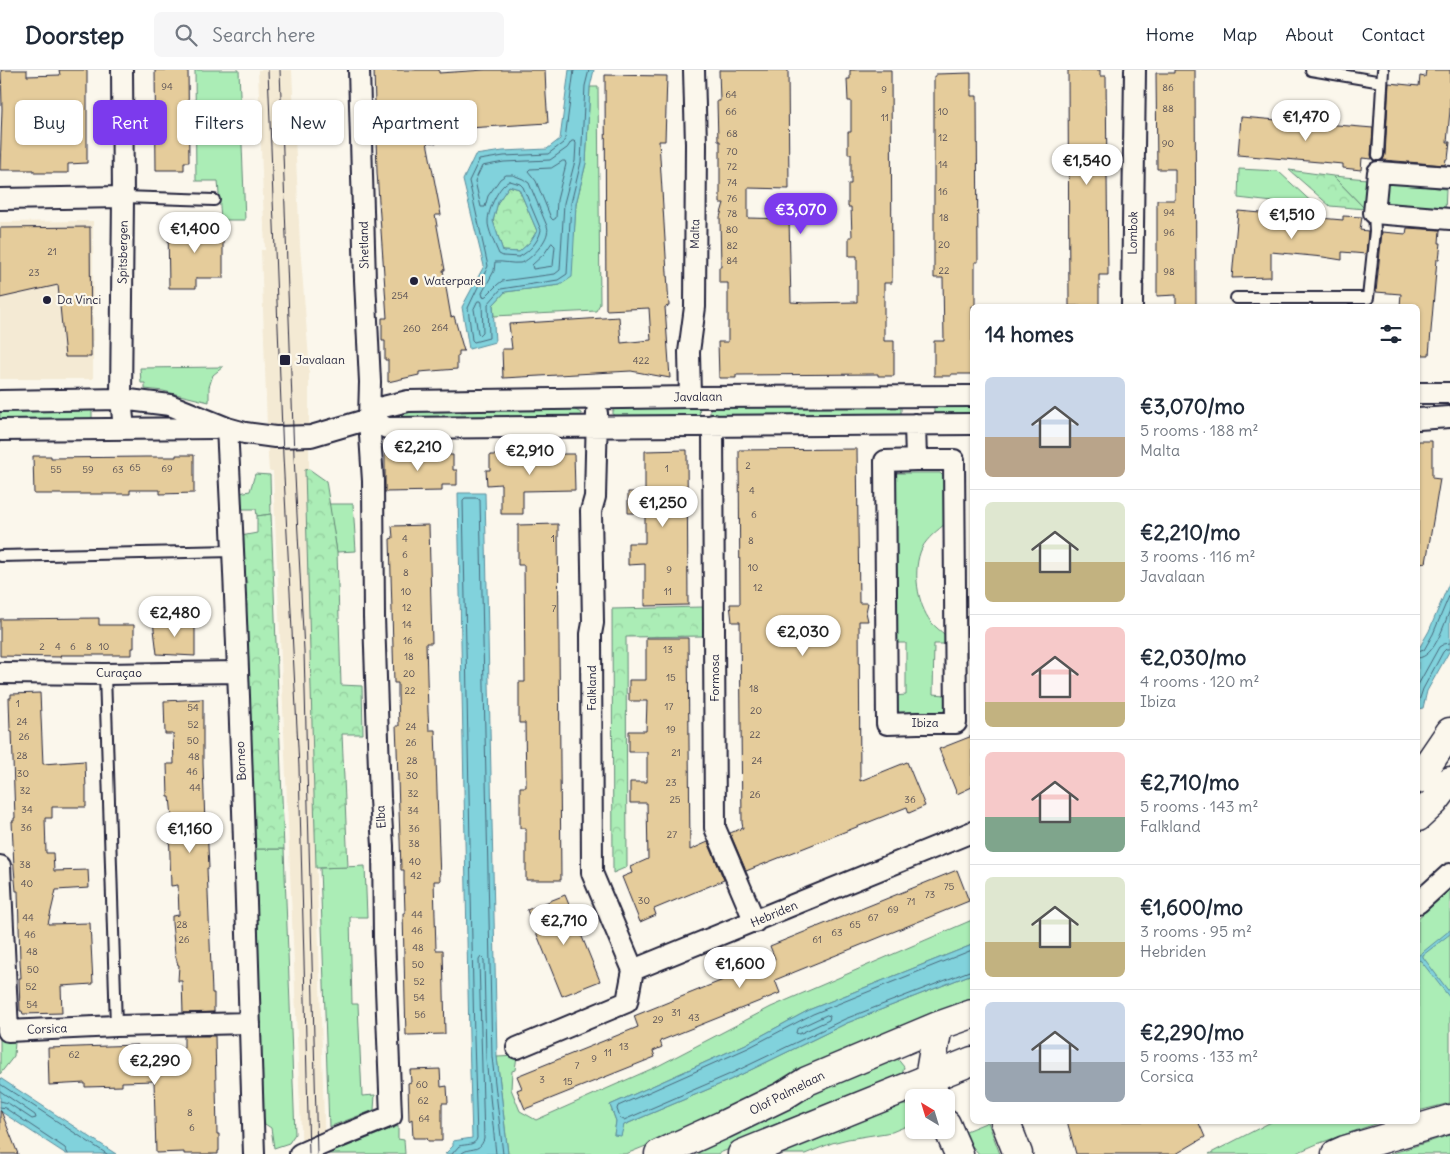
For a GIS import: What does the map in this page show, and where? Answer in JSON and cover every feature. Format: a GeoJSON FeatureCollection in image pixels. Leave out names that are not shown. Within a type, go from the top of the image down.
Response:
{"type":"FeatureCollection","features":[{"type":"Feature","properties":{"kind":"street","name":"Spitsbergen"},"geometry":{"type":"LineString","coordinates":[[122,70],[121,400],[124,429]]}},
{"type":"Feature","properties":{"kind":"street","name":"Shetland"},"geometry":{"type":"LineString","coordinates":[[359,70],[369,419]]}},
{"type":"Feature","properties":{"kind":"street","name":"Malta"},"geometry":{"type":"LineString","coordinates":[[690,397],[689,352],[695,307],[696,144],[694,70]]}},
{"type":"Feature","properties":{"kind":"street","name":"Lombok"},"geometry":{"type":"LineString","coordinates":[[1132,304],[1135,70]]}},
{"type":"Feature","properties":{"kind":"street"},"geometry":{"type":"LineString","coordinates":[[1450,178],[1378,172],[1374,213],[1450,218]]}},
{"type":"Feature","properties":{"kind":"street"},"geometry":{"type":"LineString","coordinates":[[0,199],[123,197]]}},
{"type":"Feature","properties":{"kind":"street"},"geometry":{"type":"LineString","coordinates":[[1420,393],[1450,393]]}},
{"type":"Feature","properties":{"kind":"street","name":"Javalaan"},"geometry":{"type":"LineString","coordinates":[[0,401],[121,400],[170,405],[226,428],[258,436],[275,437],[311,436],[369,419],[383,407],[408,401],[970,396]]}},
{"type":"Feature","properties":{"kind":"street","name":"Falkland"},"geometry":{"type":"LineString","coordinates":[[598,399],[595,497],[591,511],[593,623],[591,634],[592,873],[634,970]]}},
{"type":"Feature","properties":{"kind":"street"},"geometry":{"type":"LineString","coordinates":[[1420,419],[1450,417]]}},
{"type":"Feature","properties":{"kind":"street"},"geometry":{"type":"LineString","coordinates":[[369,419],[387,428],[970,424]]}},
{"type":"Feature","properties":{"kind":"street","name":"Elba"},"geometry":{"type":"LineString","coordinates":[[300,1154],[391,1116],[374,602],[373,481],[369,419]]}},
{"type":"Feature","properties":{"kind":"street"},"geometry":{"type":"LineString","coordinates":[[915,424],[916,460]]}},
{"type":"Feature","properties":{"kind":"street","name":"Formosa"},"geometry":{"type":"LineString","coordinates":[[713,426],[716,828],[755,922]]}},
{"type":"Feature","properties":{"kind":"street","name":"Javalaan"},"geometry":{"type":"LineString","coordinates":[[0,430],[226,428]]}},
{"type":"Feature","properties":{"kind":"street","name":"Borneo"},"geometry":{"type":"LineString","coordinates":[[226,428],[234,550],[254,1154]]}},
{"type":"Feature","properties":{"kind":"street","name":"Ibiza"},"geometry":{"type":"LineString","coordinates":[[916,460],[954,460],[956,724],[887,724],[885,461],[916,460]]}},
{"type":"Feature","properties":{"kind":"street","name":"Curaçao"},"geometry":{"type":"LineString","coordinates":[[0,672],[105,674],[238,672]]}},
{"type":"Feature","properties":{"kind":"street"},"geometry":{"type":"LineString","coordinates":[[1420,776],[1450,732]]}},
{"type":"Feature","properties":{"kind":"street"},"geometry":{"type":"LineString","coordinates":[[1420,816],[1434,802],[1450,781]]}},
{"type":"Feature","properties":{"kind":"street","name":"Hebriden"},"geometry":{"type":"LineString","coordinates":[[634,970],[970,833]]}},
{"type":"Feature","properties":{"kind":"street","name":"Corsica"},"geometry":{"type":"LineString","coordinates":[[0,866],[8,1031],[250,1023]]}},
{"type":"Feature","properties":{"kind":"street"},"geometry":{"type":"LineString","coordinates":[[1420,901],[1450,874]]}},
{"type":"Feature","properties":{"kind":"street"},"geometry":{"type":"LineString","coordinates":[[516,1048],[627,1002],[634,970]]}},
{"type":"Feature","properties":{"kind":"street","name":"Olof Palmelaan"},"geometry":{"type":"LineString","coordinates":[[659,1154],[723,1126],[783,1096],[807,1081],[938,1026],[970,1015]]}},
{"type":"Feature","properties":{"kind":"street"},"geometry":{"type":"LineString","coordinates":[[938,1026],[970,1050]]}},
{"type":"Feature","properties":{"kind":"street"},"geometry":{"type":"LineString","coordinates":[[932,1088],[938,1026]]}},
{"type":"Feature","properties":{"kind":"street"},"geometry":{"type":"LineString","coordinates":[[742,1154],[932,1088],[970,1062]]}},
{"type":"Feature","properties":{"kind":"street"},"geometry":{"type":"LineString","coordinates":[[1336,1154],[1450,1119]]}},
{"type":"Feature","properties":{"kind":"street"},"geometry":{"type":"LineString","coordinates":[[1006,1124],[1018,1154]]}},
{"type":"Feature","properties":{"kind":"street"},"geometry":{"type":"LineString","coordinates":[[952,1139],[959,1154]]}},
{"type":"Feature","properties":{"kind":"lane"},"geometry":{"type":"LineString","coordinates":[[1311,70],[1382,82]]}},
{"type":"Feature","properties":{"kind":"lane"},"geometry":{"type":"LineString","coordinates":[[1378,155],[1383,70]]}},
{"type":"Feature","properties":{"kind":"lane"},"geometry":{"type":"LineString","coordinates":[[123,197],[214,200]]}},
{"type":"Feature","properties":{"kind":"lane"},"geometry":{"type":"LineString","coordinates":[[1236,298],[1368,298],[1375,231],[1374,213]]}},
{"type":"Feature","properties":{"kind":"lane"},"geometry":{"type":"LineString","coordinates":[[0,556],[234,550]]}},
{"type":"Feature","properties":{"kind":"lane"},"geometry":{"type":"LineString","coordinates":[[105,674],[116,1026]]}},
{"type":"Feature","properties":{"kind":"shaded area"},"geometry":{"type":"Polygon","coordinates":[[[258,70],[292,70],[293,100],[272,100],[272,145],[295,145],[300,246],[309,359],[309,469],[305,470],[325,1154],[302,1154],[273,471],[269,471],[268,457],[261,250],[265,250],[261,145],[262,100],[259,100],[258,70]]]}},
{"type":"Feature","properties":{"kind":"shaded area","name":"Da Vinci"},"geometry":{"type":"Polygon","coordinates":[[[93,221],[93,379],[0,379],[0,222],[93,221]]]}},
{"type":"Feature","properties":{"kind":"green space"},"geometry":{"type":"Polygon","coordinates":[[[195,70],[239,70],[240,100],[195,100],[195,70]]]}},
{"type":"Feature","properties":{"kind":"green space"},"geometry":{"type":"Polygon","coordinates":[[[590,87],[598,87],[600,304],[596,311],[494,316],[493,305],[505,292],[560,285],[574,235],[576,204],[586,163],[590,87]]]}},
{"type":"Feature","properties":{"kind":"green space"},"geometry":{"type":"Polygon","coordinates":[[[196,145],[242,145],[245,220],[221,220],[218,181],[196,181],[196,145]]]}},
{"type":"Feature","properties":{"kind":"green space"},"geometry":{"type":"Polygon","coordinates":[[[1239,169],[1278,171],[1317,207],[1238,198],[1239,169]]]}},
{"type":"Feature","properties":{"kind":"green space"},"geometry":{"type":"Polygon","coordinates":[[[1289,170],[1333,176],[1365,209],[1330,206],[1289,170]]]}},
{"type":"Feature","properties":{"kind":"green space"},"geometry":{"type":"Polygon","coordinates":[[[1333,176],[1367,179],[1365,209],[1333,176]]]}},
{"type":"Feature","properties":{"kind":"green space"},"geometry":{"type":"Polygon","coordinates":[[[1389,182],[1446,189],[1445,213],[1383,204],[1385,185],[1389,182]]]}},
{"type":"Feature","properties":{"kind":"green space"},"geometry":{"type":"Polygon","coordinates":[[[509,186],[519,189],[537,231],[530,242],[519,252],[503,251],[493,221],[498,202],[509,186]]]}},
{"type":"Feature","properties":{"kind":"green space"},"geometry":{"type":"Polygon","coordinates":[[[223,367],[213,375],[209,387],[209,402],[163,391],[145,389],[145,383],[141,383],[140,368],[223,367]]]}},
{"type":"Feature","properties":{"kind":"green space"},"geometry":{"type":"Polygon","coordinates":[[[934,403],[970,403],[970,417],[934,417],[934,403]]]}},
{"type":"Feature","properties":{"kind":"green space"},"geometry":{"type":"Polygon","coordinates":[[[901,404],[901,418],[710,419],[710,405],[901,404]]]}},
{"type":"Feature","properties":{"kind":"green space"},"geometry":{"type":"Polygon","coordinates":[[[699,405],[700,420],[613,417],[613,407],[699,405]]]}},
{"type":"Feature","properties":{"kind":"green space"},"geometry":{"type":"Polygon","coordinates":[[[568,406],[581,413],[581,418],[399,422],[398,412],[450,407],[568,406]]]}},
{"type":"Feature","properties":{"kind":"green space"},"geometry":{"type":"Polygon","coordinates":[[[0,409],[92,409],[92,423],[0,424],[0,409]]]}},
{"type":"Feature","properties":{"kind":"green space"},"geometry":{"type":"Polygon","coordinates":[[[309,469],[326,481],[337,552],[341,685],[362,686],[363,734],[342,734],[348,867],[316,868],[305,470],[309,469]]]}},
{"type":"Feature","properties":{"kind":"green space"},"geometry":{"type":"Polygon","coordinates":[[[896,473],[940,473],[945,478],[946,523],[924,544],[917,566],[919,596],[922,606],[931,622],[945,635],[947,644],[934,644],[933,694],[946,695],[946,707],[944,711],[931,715],[897,712],[894,708],[893,696],[906,695],[906,643],[893,643],[892,479],[896,473]]]}},
{"type":"Feature","properties":{"kind":"green space"},"geometry":{"type":"Polygon","coordinates":[[[255,474],[270,475],[271,514],[257,516],[256,509],[240,509],[239,493],[250,491],[255,474]]]}},
{"type":"Feature","properties":{"kind":"green space"},"geometry":{"type":"Polygon","coordinates":[[[329,504],[353,504],[356,551],[337,552],[329,504]]]}},
{"type":"Feature","properties":{"kind":"green space"},"geometry":{"type":"Polygon","coordinates":[[[271,514],[284,849],[253,849],[241,536],[257,533],[257,516],[271,514]]]}},
{"type":"Feature","properties":{"kind":"green space"},"geometry":{"type":"Polygon","coordinates":[[[704,607],[704,636],[626,637],[627,867],[613,873],[612,609],[704,607]]]}},
{"type":"Feature","properties":{"kind":"green space"},"geometry":{"type":"Polygon","coordinates":[[[253,849],[284,849],[295,1134],[289,1143],[274,1148],[271,1128],[262,1122],[253,849]]]}},
{"type":"Feature","properties":{"kind":"green space"},"geometry":{"type":"Polygon","coordinates":[[[365,866],[367,917],[350,917],[352,1004],[358,1004],[362,1096],[375,1095],[374,1110],[329,1127],[320,868],[365,866]]]}},
{"type":"Feature","properties":{"kind":"green space"},"geometry":{"type":"Polygon","coordinates":[[[1450,890],[1450,1103],[1420,1110],[1420,916],[1450,890]]]}},
{"type":"Feature","properties":{"kind":"green space"},"geometry":{"type":"Polygon","coordinates":[[[970,921],[970,946],[811,1009],[746,1044],[610,1105],[616,1121],[614,1135],[624,1125],[730,1080],[847,1023],[970,975],[970,1006],[764,1098],[626,1154],[508,1154],[497,1057],[517,1056],[515,1070],[512,1071],[511,1089],[520,1111],[536,1120],[658,1066],[771,1007],[970,921]]]}},
{"type":"Feature","properties":{"kind":"green space"},"geometry":{"type":"Polygon","coordinates":[[[0,1032],[6,1038],[15,1042],[14,1056],[0,1074],[0,1032]]]}},
{"type":"Feature","properties":{"kind":"green space"},"geometry":{"type":"Polygon","coordinates":[[[896,1057],[904,1067],[902,1075],[895,1083],[717,1154],[686,1154],[753,1127],[797,1095],[896,1057]]]}},
{"type":"Feature","properties":{"kind":"green space"},"geometry":{"type":"Polygon","coordinates":[[[900,1104],[905,1105],[905,1127],[892,1132],[832,1143],[805,1154],[776,1154],[900,1104]]]}},
{"type":"Feature","properties":{"kind":"green space"},"geometry":{"type":"Polygon","coordinates":[[[983,1124],[989,1124],[1000,1154],[979,1154],[961,1133],[983,1124]]]}},
{"type":"Feature","properties":{"kind":"green space"},"geometry":{"type":"Polygon","coordinates":[[[1267,1124],[1375,1124],[1294,1154],[1209,1154],[1267,1124]]]}},
{"type":"Feature","properties":{"kind":"green space"},"geometry":{"type":"Polygon","coordinates":[[[398,1126],[398,1139],[404,1140],[405,1154],[328,1154],[398,1126]]]}},
{"type":"Feature","properties":{"kind":"green space"},"geometry":{"type":"Polygon","coordinates":[[[1450,1135],[1450,1154],[1390,1154],[1450,1135]]]}},
{"type":"Feature","properties":{"kind":"water"},"geometry":{"type":"Polygon","coordinates":[[[569,70],[594,70],[590,87],[586,163],[576,204],[572,277],[560,285],[505,292],[493,305],[495,342],[469,349],[462,307],[484,266],[463,180],[475,155],[503,151],[547,149],[560,139],[569,70]],[[509,186],[498,202],[493,221],[503,251],[519,252],[530,242],[537,231],[519,189],[509,186]]]}},
{"type":"Feature","properties":{"kind":"water"},"geometry":{"type":"Polygon","coordinates":[[[458,493],[485,493],[497,1057],[508,1154],[445,1154],[453,1146],[453,1141],[472,1138],[458,493]]]}},
{"type":"Feature","properties":{"kind":"water"},"geometry":{"type":"Polygon","coordinates":[[[1450,581],[1450,650],[1427,691],[1423,708],[1420,709],[1420,647],[1429,631],[1450,581]]]}},
{"type":"Feature","properties":{"kind":"water"},"geometry":{"type":"Polygon","coordinates":[[[1450,930],[1450,934],[1423,955],[1423,957],[1450,993],[1450,998],[1420,961],[1420,954],[1450,930]]]}},
{"type":"Feature","properties":{"kind":"water"},"geometry":{"type":"Polygon","coordinates":[[[970,946],[970,975],[847,1023],[730,1080],[624,1125],[621,1136],[614,1135],[616,1121],[610,1105],[746,1044],[811,1009],[970,946]]]}},
{"type":"Feature","properties":{"kind":"water"},"geometry":{"type":"Polygon","coordinates":[[[0,1078],[116,1154],[66,1154],[0,1111],[0,1078]]]}},
{"type":"Feature","properties":{"kind":"building"},"geometry":{"type":"Polygon","coordinates":[[[1,70],[27,70],[27,76],[60,75],[59,70],[87,70],[87,163],[68,164],[68,173],[0,170],[1,70]]]}},
{"type":"Feature","properties":{"kind":"building"},"geometry":{"type":"Polygon","coordinates":[[[155,70],[188,70],[188,100],[177,100],[177,145],[189,145],[189,162],[184,162],[184,170],[156,170],[156,145],[167,145],[167,100],[155,100],[155,70]]]}},
{"type":"Feature","properties":{"kind":"building"},"geometry":{"type":"Polygon","coordinates":[[[374,70],[439,70],[439,73],[485,70],[545,70],[548,123],[477,127],[477,100],[375,100],[374,70]]]}},
{"type":"Feature","properties":{"kind":"building"},"geometry":{"type":"Polygon","coordinates":[[[719,70],[788,70],[789,189],[748,188],[748,218],[789,219],[791,302],[805,303],[857,302],[857,256],[849,256],[849,237],[852,237],[851,207],[848,207],[848,184],[851,184],[851,154],[848,154],[848,132],[851,132],[851,101],[848,101],[847,79],[850,79],[850,70],[891,70],[892,283],[884,283],[884,341],[894,341],[894,376],[878,376],[878,374],[736,375],[736,378],[719,378],[718,342],[728,342],[728,283],[719,283],[719,267],[721,267],[720,217],[724,203],[720,203],[720,141],[718,141],[717,101],[720,101],[719,70]]]}},
{"type":"Feature","properties":{"kind":"building"},"geometry":{"type":"Polygon","coordinates":[[[1068,70],[1100,70],[1100,76],[1106,76],[1108,275],[1099,275],[1099,304],[1069,304],[1068,70]]]}},
{"type":"Feature","properties":{"kind":"building"},"geometry":{"type":"Polygon","coordinates":[[[1174,70],[1195,70],[1196,304],[1176,304],[1176,295],[1157,296],[1157,200],[1175,200],[1175,169],[1157,169],[1156,73],[1174,73],[1174,70]]]}},
{"type":"Feature","properties":{"kind":"building"},"geometry":{"type":"Polygon","coordinates":[[[1426,70],[1450,70],[1450,111],[1447,142],[1450,142],[1448,159],[1446,159],[1445,165],[1383,160],[1385,155],[1389,83],[1419,86],[1420,76],[1425,77],[1426,70]]]}},
{"type":"Feature","properties":{"kind":"building"},"geometry":{"type":"Polygon","coordinates":[[[971,73],[971,96],[977,96],[978,262],[975,262],[975,304],[970,304],[970,374],[951,374],[951,376],[934,376],[934,341],[944,341],[943,278],[934,278],[934,76],[936,74],[971,73]]]}},
{"type":"Feature","properties":{"kind":"building"},"geometry":{"type":"Polygon","coordinates":[[[605,75],[667,76],[665,141],[659,141],[669,306],[665,307],[670,378],[631,371],[503,378],[502,349],[512,349],[509,324],[619,317],[621,343],[651,340],[649,308],[606,310],[605,75]]]}},
{"type":"Feature","properties":{"kind":"building"},"geometry":{"type":"Polygon","coordinates":[[[1241,117],[1373,128],[1372,159],[1362,158],[1361,170],[1343,168],[1343,164],[1238,155],[1241,117]]]}},
{"type":"Feature","properties":{"kind":"building"},"geometry":{"type":"Polygon","coordinates":[[[376,145],[428,145],[441,215],[435,215],[451,317],[454,316],[464,351],[459,351],[459,356],[457,356],[457,369],[419,372],[419,375],[388,382],[388,360],[385,360],[385,341],[382,341],[382,318],[387,318],[376,145]]]}},
{"type":"Feature","properties":{"kind":"building"},"geometry":{"type":"Polygon","coordinates":[[[1238,211],[1343,220],[1343,216],[1362,217],[1360,230],[1368,231],[1366,254],[1342,252],[1342,260],[1271,252],[1271,277],[1232,278],[1238,211]]]}},
{"type":"Feature","properties":{"kind":"building"},"geometry":{"type":"Polygon","coordinates":[[[223,224],[223,278],[196,278],[196,288],[169,288],[168,225],[223,224]]]}},
{"type":"Feature","properties":{"kind":"building"},"geometry":{"type":"Polygon","coordinates":[[[90,227],[91,357],[65,357],[58,285],[0,298],[0,228],[90,227]]]}},
{"type":"Feature","properties":{"kind":"building"},"geometry":{"type":"Polygon","coordinates":[[[1407,228],[1440,230],[1439,243],[1441,243],[1439,259],[1437,259],[1429,355],[1420,355],[1420,304],[1400,304],[1401,294],[1376,292],[1382,232],[1406,234],[1407,228]]]}},
{"type":"Feature","properties":{"kind":"building"},"geometry":{"type":"Polygon","coordinates":[[[1420,441],[1432,441],[1432,478],[1440,479],[1426,563],[1420,562],[1420,441]]]}},
{"type":"Feature","properties":{"kind":"building"},"geometry":{"type":"Polygon","coordinates":[[[857,449],[859,603],[868,603],[866,612],[868,621],[859,621],[860,781],[907,762],[925,806],[909,813],[907,807],[746,871],[730,833],[743,828],[740,622],[732,622],[730,604],[740,604],[739,450],[857,449]]]}},
{"type":"Feature","properties":{"kind":"building"},"geometry":{"type":"Polygon","coordinates":[[[687,450],[688,605],[645,606],[645,564],[628,565],[628,543],[645,543],[645,513],[628,513],[628,492],[645,492],[645,451],[687,450]]]}},
{"type":"Feature","properties":{"kind":"building"},"geometry":{"type":"Polygon","coordinates":[[[562,451],[562,454],[574,454],[575,490],[523,491],[523,514],[501,514],[501,484],[487,485],[486,470],[490,470],[490,455],[519,455],[518,452],[562,451]]]}},
{"type":"Feature","properties":{"kind":"building"},"geometry":{"type":"Polygon","coordinates":[[[425,452],[425,455],[453,455],[453,470],[457,470],[457,485],[442,485],[442,491],[385,492],[385,453],[425,452]]]}},
{"type":"Feature","properties":{"kind":"building"},"geometry":{"type":"Polygon","coordinates":[[[176,455],[194,455],[194,493],[160,494],[160,490],[130,490],[130,494],[34,494],[33,456],[51,456],[51,458],[176,457],[176,455]]]}},
{"type":"Feature","properties":{"kind":"building"},"geometry":{"type":"Polygon","coordinates":[[[558,524],[561,880],[526,880],[526,828],[520,828],[520,787],[526,787],[525,723],[519,723],[519,682],[525,682],[524,565],[518,565],[518,525],[558,524]]]}},
{"type":"Feature","properties":{"kind":"building"},"geometry":{"type":"Polygon","coordinates":[[[429,525],[432,643],[426,643],[428,712],[429,730],[435,730],[440,881],[434,881],[436,950],[443,950],[445,1034],[406,1035],[403,913],[405,913],[404,870],[401,870],[396,726],[399,726],[398,683],[394,683],[390,539],[393,538],[392,526],[429,525]]]}},
{"type":"Feature","properties":{"kind":"building"},"geometry":{"type":"Polygon","coordinates":[[[99,618],[99,625],[134,625],[134,648],[132,648],[132,655],[0,656],[0,619],[99,618]]]}},
{"type":"Feature","properties":{"kind":"building"},"geometry":{"type":"Polygon","coordinates":[[[153,621],[195,621],[195,656],[157,654],[153,621]]]}},
{"type":"Feature","properties":{"kind":"building"},"geometry":{"type":"Polygon","coordinates":[[[646,638],[688,638],[690,850],[708,842],[724,880],[654,909],[656,915],[640,922],[622,877],[632,873],[630,867],[648,859],[647,803],[630,803],[630,782],[647,782],[647,752],[629,752],[629,731],[646,731],[647,701],[629,701],[629,680],[646,680],[646,638]]]}},
{"type":"Feature","properties":{"kind":"building"},"geometry":{"type":"Polygon","coordinates":[[[40,693],[43,764],[85,761],[86,789],[86,807],[52,807],[52,818],[45,818],[46,853],[53,853],[54,871],[88,870],[89,888],[56,890],[48,924],[90,923],[93,984],[61,986],[62,1013],[23,1014],[20,1011],[19,978],[21,978],[18,891],[16,891],[14,868],[12,821],[15,818],[9,698],[11,698],[11,694],[40,693]]]}},
{"type":"Feature","properties":{"kind":"building"},"geometry":{"type":"Polygon","coordinates":[[[203,699],[205,826],[207,826],[209,868],[207,868],[214,1012],[183,1013],[182,981],[178,981],[179,965],[175,954],[172,923],[172,916],[179,915],[178,885],[171,886],[169,827],[173,827],[170,797],[168,797],[167,764],[174,764],[173,734],[165,734],[164,701],[203,699]]]}},
{"type":"Feature","properties":{"kind":"building"},"geometry":{"type":"Polygon","coordinates":[[[970,737],[970,788],[957,794],[939,749],[970,737]]]}},
{"type":"Feature","properties":{"kind":"building"},"geometry":{"type":"Polygon","coordinates":[[[957,870],[969,901],[775,980],[780,993],[660,1041],[662,1047],[653,1051],[655,1057],[525,1109],[517,1090],[522,1088],[517,1076],[638,1027],[634,1016],[775,959],[770,946],[957,870]]]}},
{"type":"Feature","properties":{"kind":"building"},"geometry":{"type":"Polygon","coordinates":[[[565,895],[600,981],[562,996],[527,910],[565,895]]]}},
{"type":"Feature","properties":{"kind":"building"},"geometry":{"type":"Polygon","coordinates":[[[184,1036],[215,1036],[217,1134],[219,1134],[218,1154],[156,1153],[154,1081],[122,1082],[122,1086],[85,1087],[85,1083],[49,1085],[48,1048],[138,1045],[138,1050],[184,1048],[184,1036]]]}},
{"type":"Feature","properties":{"kind":"building"},"geometry":{"type":"Polygon","coordinates":[[[440,1069],[441,1087],[447,1086],[448,1103],[442,1103],[442,1141],[413,1138],[412,1119],[409,1121],[408,1083],[411,1082],[410,1070],[440,1069]]]}},
{"type":"Feature","properties":{"kind":"building"},"geometry":{"type":"Polygon","coordinates":[[[1,1111],[18,1154],[0,1154],[1,1111]]]}},
{"type":"Feature","properties":{"kind":"building"},"geometry":{"type":"Polygon","coordinates":[[[1068,1124],[1199,1124],[1205,1137],[1176,1154],[1076,1154],[1068,1124]]]}},
{"type":"Feature","properties":{"kind":"tram line"},"geometry":{"type":"LineString","coordinates":[[268,70],[283,456],[299,767],[309,1154]]}},
{"type":"Feature","properties":{"kind":"tram line"},"geometry":{"type":"LineString","coordinates":[[280,70],[294,456],[304,651],[317,1154]]}},
{"type":"Feature","properties":{"kind":"place","name":"Waterparel"},"geometry":{"type":"Point","coordinates":[414,281]}},
{"type":"Feature","properties":{"kind":"place","name":"Da Vinci"},"geometry":{"type":"Point","coordinates":[47,300]}},
{"type":"Feature","properties":{"kind":"place","name":"Javalaan"},"geometry":{"type":"Point","coordinates":[285,360]}}]}
